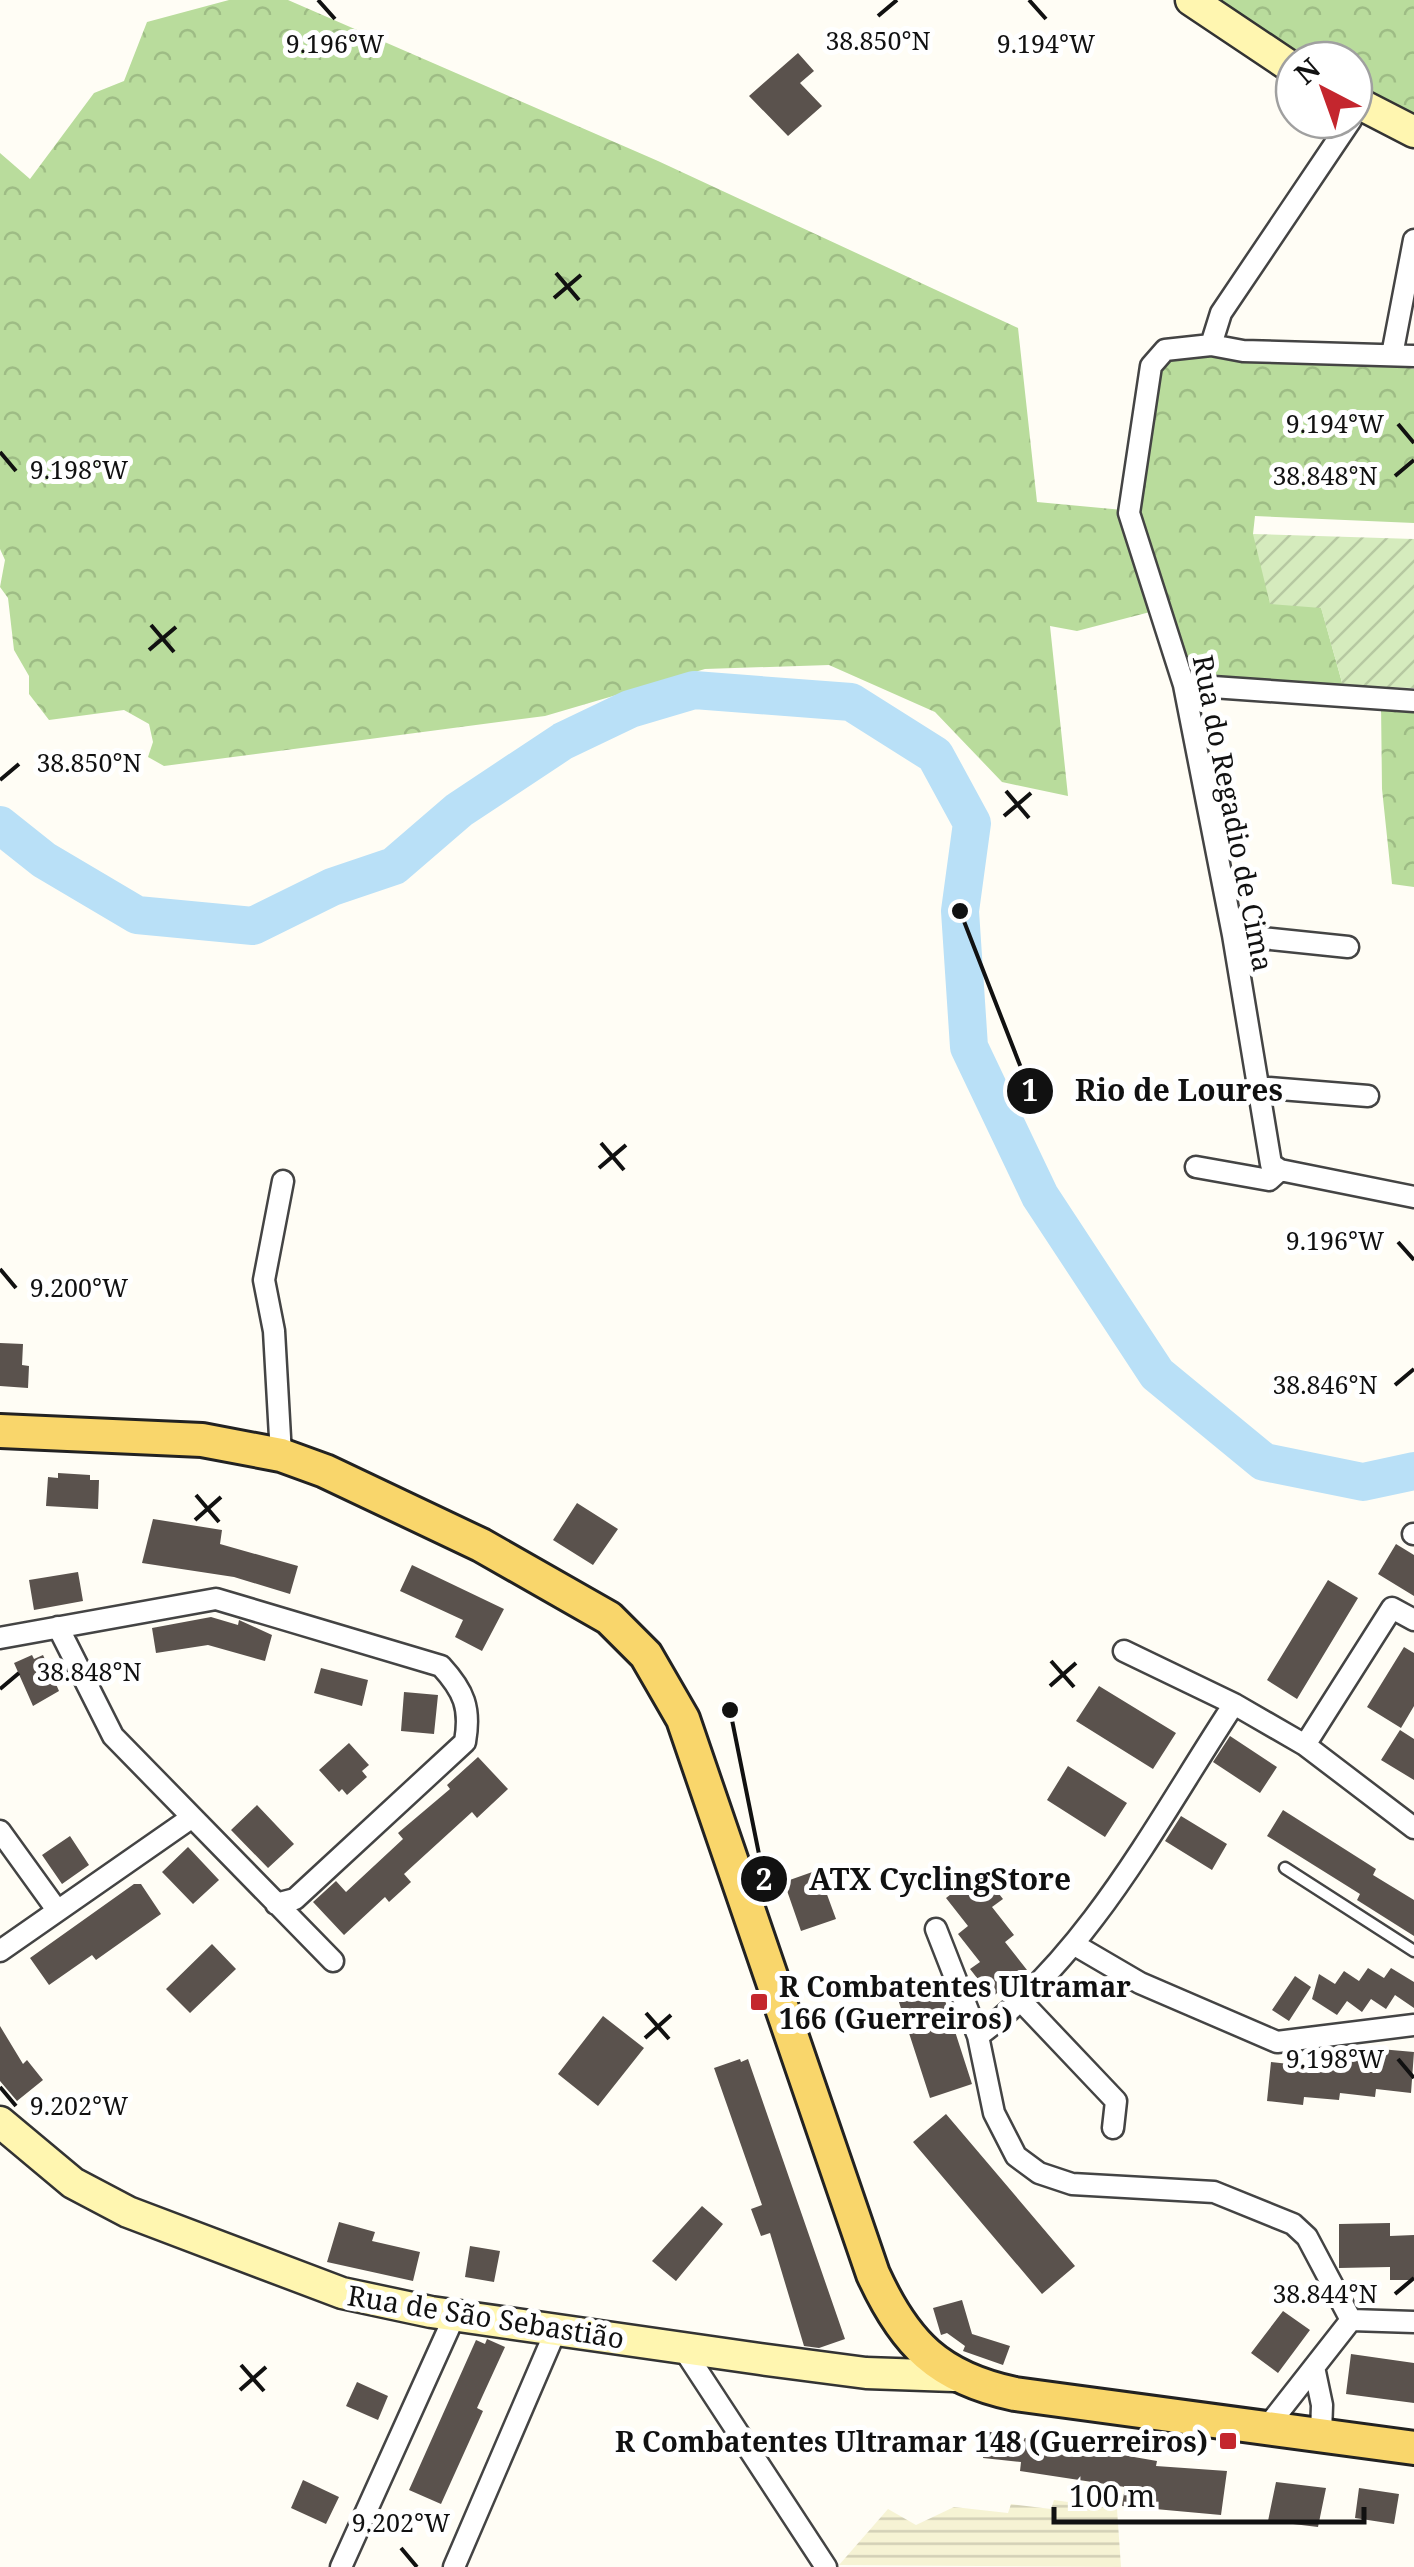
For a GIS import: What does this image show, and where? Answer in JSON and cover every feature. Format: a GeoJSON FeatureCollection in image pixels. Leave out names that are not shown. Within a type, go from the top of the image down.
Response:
{"type":"FeatureCollection","features":[{"type":"Feature","properties":{"kind":"main road"},"geometry":{"type":"LineString","coordinates":[[0,1431],[202,1440],[281,1455],[325,1471],[497,1553],[610,1618],[646,1655],[683,1720],[873,2274],[900,2325],[954,2376],[1015,2394],[1414,2448]]}},
{"type":"Feature","properties":{"kind":"street"},"geometry":{"type":"LineString","coordinates":[[1191,0],[1274,56]]}},
{"type":"Feature","properties":{"kind":"street"},"geometry":{"type":"LineString","coordinates":[[1374,117],[1414,132]]}},
{"type":"Feature","properties":{"kind":"street"},"geometry":{"type":"LineString","coordinates":[[1212,345],[1222,313],[1335,140]]}},
{"type":"Feature","properties":{"kind":"street"},"geometry":{"type":"LineString","coordinates":[[1392,355],[1414,240]]}},
{"type":"Feature","properties":{"kind":"street","name":"Rua do Regadio de Cima"},"geometry":{"type":"LineString","coordinates":[[1280,1170],[1270,1164],[1233,935],[1184,686],[1129,513],[1151,366],[1165,350],[1212,345],[1243,352],[1414,356]]}},
{"type":"Feature","properties":{"kind":"street"},"geometry":{"type":"LineString","coordinates":[[1184,686],[1414,701]]}},
{"type":"Feature","properties":{"kind":"street"},"geometry":{"type":"LineString","coordinates":[[1233,935],[1348,946]]}},
{"type":"Feature","properties":{"kind":"street"},"geometry":{"type":"LineString","coordinates":[[1256,1087],[1368,1096]]}},
{"type":"Feature","properties":{"kind":"street"},"geometry":{"type":"LineString","coordinates":[[1196,1167],[1269,1180],[1280,1170],[1414,1196]]}},
{"type":"Feature","properties":{"kind":"street"},"geometry":{"type":"LineString","coordinates":[[281,1455],[274,1331],[264,1280],[283,1181]]}},
{"type":"Feature","properties":{"kind":"street"},"geometry":{"type":"LineString","coordinates":[[0,1638],[216,1599],[441,1666],[462,1689],[470,1717],[465,1742],[294,1900],[276,1904]]}},
{"type":"Feature","properties":{"kind":"street"},"geometry":{"type":"LineString","coordinates":[[1306,1745],[1392,1608],[1414,1620]]}},
{"type":"Feature","properties":{"kind":"street"},"geometry":{"type":"LineString","coordinates":[[58,1627],[113,1736],[333,1961]]}},
{"type":"Feature","properties":{"kind":"street"},"geometry":{"type":"LineString","coordinates":[[1124,1652],[1234,1704],[1306,1745],[1414,1828]]}},
{"type":"Feature","properties":{"kind":"street"},"geometry":{"type":"LineString","coordinates":[[978,2036],[1023,2003],[1075,1945],[1234,1704]]}},
{"type":"Feature","properties":{"kind":"street"},"geometry":{"type":"LineString","coordinates":[[0,1950],[190,1818]]}},
{"type":"Feature","properties":{"kind":"street"},"geometry":{"type":"LineString","coordinates":[[0,1832],[57,1910]]}},
{"type":"Feature","properties":{"kind":"street"},"geometry":{"type":"LineString","coordinates":[[936,1929],[978,2036],[994,2113],[1016,2156],[1039,2174],[1072,2184],[1214,2192],[1293,2224],[1306,2237],[1351,2320]]}},
{"type":"Feature","properties":{"kind":"street"},"geometry":{"type":"LineString","coordinates":[[1075,1945],[1140,1982],[1278,2042],[1414,2025]]}},
{"type":"Feature","properties":{"kind":"street"},"geometry":{"type":"LineString","coordinates":[[1023,2003],[1116,2101],[1112,2128]]}},
{"type":"Feature","properties":{"kind":"street","name":"Rua de São Sebastião"},"geometry":{"type":"LineString","coordinates":[[0,2122],[73,2184],[128,2212],[342,2293],[556,2330],[866,2372],[954,2376]]}},
{"type":"Feature","properties":{"kind":"street"},"geometry":{"type":"LineString","coordinates":[[342,2567],[455,2315]]}},
{"type":"Feature","properties":{"kind":"street"},"geometry":{"type":"LineString","coordinates":[[1351,2320],[1414,2322]]}},
{"type":"Feature","properties":{"kind":"street"},"geometry":{"type":"LineString","coordinates":[[1267,2428],[1351,2320]]}},
{"type":"Feature","properties":{"kind":"street"},"geometry":{"type":"LineString","coordinates":[[454,2567],[556,2330]]}},
{"type":"Feature","properties":{"kind":"street"},"geometry":{"type":"LineString","coordinates":[[682,2347],[826,2567]]}},
{"type":"Feature","properties":{"kind":"street"},"geometry":{"type":"LineString","coordinates":[[1314,2368],[1322,2405],[1321,2434]]}},
{"type":"Feature","properties":{"kind":"lane"},"geometry":{"type":"LineString","coordinates":[[1285,1868],[1414,1951]]}},
{"type":"Feature","properties":{"kind":"shaded area"},"geometry":{"type":"Polygon","coordinates":[[[1054,2500],[1117,2509],[1121,2567],[839,2565],[888,2509],[916,2525],[954,2507],[1008,2513],[1011,2504],[1051,2509],[1054,2500]]]}},
{"type":"Feature","properties":{"kind":"green space"},"geometry":{"type":"Polygon","coordinates":[[[229,0],[288,0],[658,161],[1018,328],[1037,502],[1123,510],[1154,368],[1180,353],[1382,362],[1414,369],[1414,523],[1255,516],[1253,534],[1321,607],[1343,686],[1209,678],[1183,666],[1150,612],[1077,631],[1050,626],[1068,796],[1002,782],[935,712],[829,665],[705,669],[545,716],[164,766],[148,757],[153,742],[149,724],[124,710],[49,720],[29,694],[29,676],[14,650],[8,598],[0,587],[5,560],[0,549],[0,153],[30,179],[94,93],[124,81],[147,22],[229,0]]]}},
{"type":"Feature","properties":{"kind":"green space"},"geometry":{"type":"Polygon","coordinates":[[[1218,0],[1414,0],[1414,146],[1374,126],[1374,40],[1274,40],[1274,44],[1218,0]]]}},
{"type":"Feature","properties":{"kind":"green space"},"geometry":{"type":"Polygon","coordinates":[[[1253,534],[1414,539],[1414,688],[1343,686],[1321,608],[1270,604],[1253,534]]]}},
{"type":"Feature","properties":{"kind":"green space"},"geometry":{"type":"Polygon","coordinates":[[[1381,703],[1414,705],[1414,887],[1392,884],[1382,789],[1381,703]]]}},
{"type":"Feature","properties":{"kind":"building"},"geometry":{"type":"Polygon","coordinates":[[[798,53],[814,71],[800,83],[822,106],[788,136],[749,96],[798,53]]]}},
{"type":"Feature","properties":{"kind":"building"},"geometry":{"type":"Polygon","coordinates":[[[0,1343],[23,1344],[22,1365],[29,1366],[28,1388],[0,1386],[0,1343]]]}},
{"type":"Feature","properties":{"kind":"building"},"geometry":{"type":"Polygon","coordinates":[[[58,1473],[90,1475],[90,1480],[99,1480],[98,1509],[46,1506],[48,1477],[58,1478],[58,1473]]]}},
{"type":"Feature","properties":{"kind":"building"},"geometry":{"type":"Polygon","coordinates":[[[577,1503],[618,1529],[593,1565],[553,1540],[577,1503]]]}},
{"type":"Feature","properties":{"kind":"building"},"geometry":{"type":"Polygon","coordinates":[[[153,1519],[222,1530],[220,1544],[298,1566],[290,1594],[234,1577],[142,1563],[153,1519]]]}},
{"type":"Feature","properties":{"kind":"building"},"geometry":{"type":"Polygon","coordinates":[[[1396,1544],[1414,1555],[1414,1596],[1378,1574],[1396,1544]]]}},
{"type":"Feature","properties":{"kind":"building"},"geometry":{"type":"Polygon","coordinates":[[[412,1565],[504,1609],[482,1651],[455,1637],[463,1620],[400,1591],[412,1565]]]}},
{"type":"Feature","properties":{"kind":"building"},"geometry":{"type":"Polygon","coordinates":[[[78,1572],[83,1601],[34,1610],[29,1580],[78,1572]]]}},
{"type":"Feature","properties":{"kind":"building"},"geometry":{"type":"Polygon","coordinates":[[[1328,1580],[1358,1598],[1297,1699],[1267,1680],[1328,1580]]]}},
{"type":"Feature","properties":{"kind":"building"},"geometry":{"type":"Polygon","coordinates":[[[211,1617],[238,1625],[239,1620],[272,1635],[265,1661],[208,1645],[156,1653],[152,1628],[211,1617]]]}},
{"type":"Feature","properties":{"kind":"building"},"geometry":{"type":"Polygon","coordinates":[[[1404,1647],[1414,1653],[1414,1706],[1401,1728],[1367,1707],[1404,1647]]]}},
{"type":"Feature","properties":{"kind":"building"},"geometry":{"type":"Polygon","coordinates":[[[32,1655],[34,1659],[43,1655],[59,1691],[33,1706],[14,1663],[32,1655]]]}},
{"type":"Feature","properties":{"kind":"building"},"geometry":{"type":"Polygon","coordinates":[[[321,1668],[368,1680],[362,1706],[314,1693],[321,1668]]]}},
{"type":"Feature","properties":{"kind":"building"},"geometry":{"type":"Polygon","coordinates":[[[1099,1686],[1176,1733],[1153,1769],[1076,1721],[1099,1686]]]}},
{"type":"Feature","properties":{"kind":"building"},"geometry":{"type":"Polygon","coordinates":[[[404,1692],[438,1695],[434,1734],[401,1731],[404,1692]]]}},
{"type":"Feature","properties":{"kind":"building"},"geometry":{"type":"Polygon","coordinates":[[[1400,1730],[1414,1739],[1414,1780],[1381,1760],[1400,1730]]]}},
{"type":"Feature","properties":{"kind":"building"},"geometry":{"type":"Polygon","coordinates":[[[1230,1736],[1277,1767],[1260,1793],[1213,1762],[1230,1736]]]}},
{"type":"Feature","properties":{"kind":"building"},"geometry":{"type":"Polygon","coordinates":[[[349,1743],[369,1765],[362,1771],[367,1777],[347,1795],[342,1789],[339,1792],[319,1770],[349,1743]]]}},
{"type":"Feature","properties":{"kind":"building"},"geometry":{"type":"Polygon","coordinates":[[[478,1757],[508,1789],[477,1818],[472,1812],[404,1874],[411,1882],[389,1902],[385,1897],[344,1935],[313,1902],[336,1881],[346,1892],[403,1839],[398,1833],[450,1789],[447,1785],[478,1757]]]}},
{"type":"Feature","properties":{"kind":"building"},"geometry":{"type":"Polygon","coordinates":[[[1068,1766],[1127,1803],[1105,1837],[1047,1800],[1068,1766]]]}},
{"type":"Feature","properties":{"kind":"building"},"geometry":{"type":"Polygon","coordinates":[[[257,1805],[294,1844],[268,1868],[231,1830],[257,1805]]]}},
{"type":"Feature","properties":{"kind":"building"},"geometry":{"type":"Polygon","coordinates":[[[1283,1810],[1376,1869],[1373,1875],[1414,1900],[1414,1936],[1357,1900],[1360,1894],[1267,1836],[1283,1810]]]}},
{"type":"Feature","properties":{"kind":"building"},"geometry":{"type":"Polygon","coordinates":[[[1181,1816],[1227,1844],[1212,1870],[1165,1841],[1181,1816]]]}},
{"type":"Feature","properties":{"kind":"building"},"geometry":{"type":"Polygon","coordinates":[[[70,1836],[89,1865],[62,1884],[42,1855],[70,1836]]]}},
{"type":"Feature","properties":{"kind":"building"},"geometry":{"type":"Polygon","coordinates":[[[188,1847],[219,1880],[193,1904],[162,1872],[188,1847]]]}},
{"type":"Feature","properties":{"kind":"building"},"geometry":{"type":"Polygon","coordinates":[[[818,1870],[836,1919],[801,1931],[784,1882],[818,1870]]]}},
{"type":"Feature","properties":{"kind":"building"},"geometry":{"type":"Polygon","coordinates":[[[981,1871],[1003,1899],[992,1907],[1014,1935],[1005,1942],[1027,1970],[992,1997],[970,1969],[980,1962],[958,1934],[968,1926],[946,1898],[981,1871]]]}},
{"type":"Feature","properties":{"kind":"building"},"geometry":{"type":"Polygon","coordinates":[[[134,1884],[141,1884],[161,1914],[96,1960],[92,1955],[49,1985],[30,1958],[134,1884]]]}},
{"type":"Feature","properties":{"kind":"building"},"geometry":{"type":"Polygon","coordinates":[[[212,1944],[236,1969],[190,2013],[166,1989],[212,1944]]]}},
{"type":"Feature","properties":{"kind":"building"},"geometry":{"type":"Polygon","coordinates":[[[1368,1968],[1384,1978],[1391,1968],[1414,1982],[1414,2008],[1395,1995],[1386,2009],[1371,1999],[1362,2012],[1347,2001],[1337,2015],[1312,1999],[1319,1974],[1335,1984],[1344,1971],[1359,1981],[1368,1968]]]}},
{"type":"Feature","properties":{"kind":"building"},"geometry":{"type":"Polygon","coordinates":[[[1295,1976],[1311,1987],[1289,2021],[1272,2010],[1295,1976]]]}},
{"type":"Feature","properties":{"kind":"building"},"geometry":{"type":"Polygon","coordinates":[[[939,1982],[972,2084],[930,2098],[897,1996],[939,1982]]]}},
{"type":"Feature","properties":{"kind":"building"},"geometry":{"type":"Polygon","coordinates":[[[603,2016],[644,2048],[598,2106],[558,2074],[603,2016]]]}},
{"type":"Feature","properties":{"kind":"building"},"geometry":{"type":"Polygon","coordinates":[[[0,2026],[23,2064],[27,2060],[43,2080],[17,2101],[0,2081],[0,2026]]]}},
{"type":"Feature","properties":{"kind":"building"},"geometry":{"type":"Polygon","coordinates":[[[1380,2049],[1414,2052],[1411,2093],[1376,2089],[1375,2097],[1340,2093],[1339,2100],[1304,2097],[1303,2105],[1267,2101],[1271,2062],[1307,2066],[1308,2058],[1343,2061],[1344,2054],[1379,2058],[1380,2049]]]}},
{"type":"Feature","properties":{"kind":"building"},"geometry":{"type":"Polygon","coordinates":[[[748,2059],[845,2339],[819,2348],[804,2346],[770,2233],[761,2236],[751,2209],[762,2205],[714,2068],[748,2059]]]}},
{"type":"Feature","properties":{"kind":"building"},"geometry":{"type":"Polygon","coordinates":[[[946,2114],[1075,2266],[1042,2294],[913,2142],[946,2114]]]}},
{"type":"Feature","properties":{"kind":"building"},"geometry":{"type":"Polygon","coordinates":[[[702,2206],[723,2224],[676,2281],[652,2261],[702,2206]]]}},
{"type":"Feature","properties":{"kind":"building"},"geometry":{"type":"Polygon","coordinates":[[[339,2222],[375,2232],[372,2241],[420,2252],[413,2281],[327,2262],[339,2222]]]}},
{"type":"Feature","properties":{"kind":"building"},"geometry":{"type":"Polygon","coordinates":[[[1390,2223],[1390,2236],[1414,2235],[1414,2280],[1390,2280],[1390,2267],[1339,2268],[1339,2224],[1390,2223]]]}},
{"type":"Feature","properties":{"kind":"building"},"geometry":{"type":"Polygon","coordinates":[[[470,2246],[500,2251],[494,2282],[465,2277],[470,2246]]]}},
{"type":"Feature","properties":{"kind":"building"},"geometry":{"type":"Polygon","coordinates":[[[962,2300],[972,2334],[1010,2346],[1003,2365],[963,2351],[965,2346],[947,2333],[941,2335],[933,2308],[962,2300]]]}},
{"type":"Feature","properties":{"kind":"building"},"geometry":{"type":"Polygon","coordinates":[[[1283,2311],[1310,2330],[1278,2373],[1251,2353],[1283,2311]]]}},
{"type":"Feature","properties":{"kind":"building"},"geometry":{"type":"Polygon","coordinates":[[[487,2339],[505,2347],[477,2408],[483,2411],[441,2504],[409,2490],[476,2340],[485,2344],[487,2339]]]}},
{"type":"Feature","properties":{"kind":"building"},"geometry":{"type":"Polygon","coordinates":[[[1351,2354],[1414,2363],[1414,2403],[1346,2394],[1351,2354]]]}},
{"type":"Feature","properties":{"kind":"building"},"geometry":{"type":"Polygon","coordinates":[[[357,2382],[388,2396],[378,2420],[346,2406],[357,2382]]]}},
{"type":"Feature","properties":{"kind":"building"},"geometry":{"type":"Polygon","coordinates":[[[985,2431],[1157,2461],[1156,2466],[1227,2471],[1221,2515],[1122,2506],[1125,2487],[1020,2471],[1021,2462],[983,2458],[985,2431]]]}},
{"type":"Feature","properties":{"kind":"building"},"geometry":{"type":"Polygon","coordinates":[[[303,2480],[339,2497],[326,2524],[291,2508],[303,2480]]]}},
{"type":"Feature","properties":{"kind":"building"},"geometry":{"type":"Polygon","coordinates":[[[1276,2482],[1326,2488],[1318,2527],[1268,2521],[1276,2482]]]}},
{"type":"Feature","properties":{"kind":"building"},"geometry":{"type":"Polygon","coordinates":[[[1359,2488],[1399,2494],[1394,2524],[1355,2518],[1359,2488]]]}},
{"type":"Feature","properties":{"kind":"waterway"},"geometry":{"type":"LineString","coordinates":[[0,825],[44,860],[137,915],[253,926],[332,887],[394,866],[459,810],[563,741],[630,709],[694,690],[851,702],[935,755],[972,823],[960,911],[969,1047],[1040,1196],[1157,1374],[1264,1462],[1363,1482],[1414,1471]]}},
{"type":"Feature","properties":{"kind":"place","name":"Rio de Loures"},"geometry":{"type":"Point","coordinates":[960,911]}},
{"type":"Feature","properties":{"kind":"place","name":"ATX CyclingStore"},"geometry":{"type":"Point","coordinates":[730,1710]}},
{"type":"Feature","properties":{"kind":"place","name":"R Combatentes Ultramar 166 (Guerreiros)"},"geometry":{"type":"Point","coordinates":[759,2002]}},
{"type":"Feature","properties":{"kind":"place","name":"R Combatentes Ultramar 148 (Guerreiros)"},"geometry":{"type":"Point","coordinates":[1228,2441]}}]}
